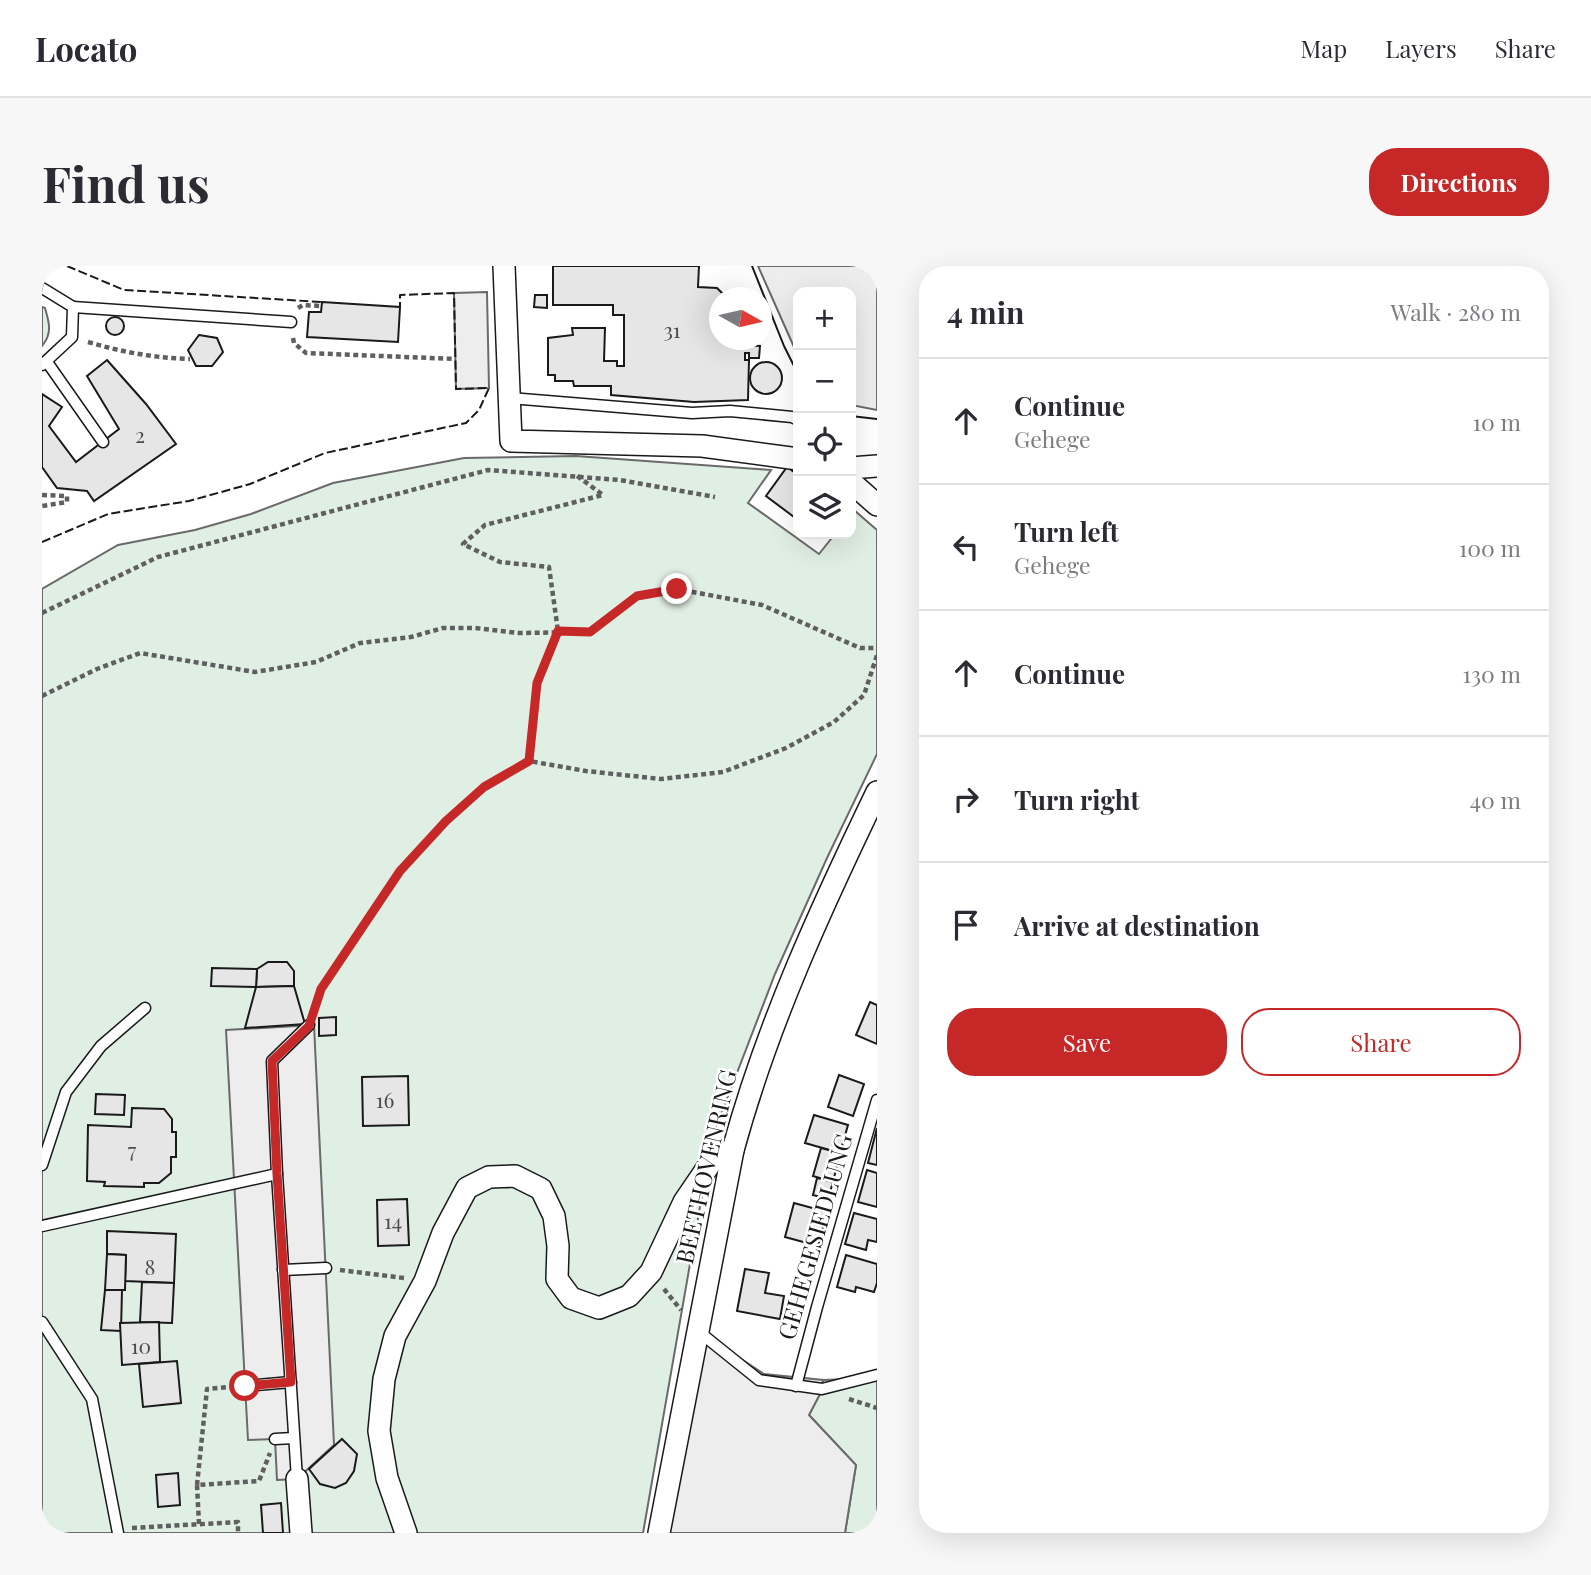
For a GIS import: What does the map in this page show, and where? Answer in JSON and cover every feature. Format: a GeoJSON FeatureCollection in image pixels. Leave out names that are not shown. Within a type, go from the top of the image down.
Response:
{"type":"FeatureCollection","features":[{"type":"Feature","properties":{"kind":"street"},"geometry":{"type":"LineString","coordinates":[[504,266],[511,440],[702,446],[793,458]]}},
{"type":"Feature","properties":{"kind":"street"},"geometry":{"type":"LineString","coordinates":[[856,468],[877,466]]}},
{"type":"Feature","properties":{"kind":"street"},"geometry":{"type":"LineString","coordinates":[[856,486],[877,505]]}},
{"type":"Feature","properties":{"kind":"street","name":"BEETHOVENRING"},"geometry":{"type":"LineString","coordinates":[[660,1533],[733,1150],[750,1088],[790,980],[877,792]]}},
{"type":"Feature","properties":{"kind":"street"},"geometry":{"type":"LineString","coordinates":[[406,1533],[387,1478],[379,1431],[384,1379],[395,1336],[425,1280],[443,1233],[467,1188],[489,1177],[515,1176],[541,1189],[554,1216],[558,1246],[557,1279],[571,1298],[599,1308],[629,1296],[651,1272],[684,1202],[716,1155],[733,1150]]}},
{"type":"Feature","properties":{"kind":"street"},"geometry":{"type":"LineString","coordinates":[[297,1479],[301,1533]]}},
{"type":"Feature","properties":{"kind":"lane"},"geometry":{"type":"LineString","coordinates":[[42,288],[73,307],[292,322]]}},
{"type":"Feature","properties":{"kind":"lane"},"geometry":{"type":"LineString","coordinates":[[73,307],[72,337],[45,364],[103,442]]}},
{"type":"Feature","properties":{"kind":"lane"},"geometry":{"type":"LineString","coordinates":[[510,398],[692,413],[744,412],[793,418]]}},
{"type":"Feature","properties":{"kind":"lane"},"geometry":{"type":"LineString","coordinates":[[42,1165],[66,1092],[101,1046],[145,1007]]}},
{"type":"Feature","properties":{"kind":"lane"},"geometry":{"type":"LineString","coordinates":[[297,1479],[272,1061],[309,1026]]}},
{"type":"Feature","properties":{"kind":"lane","name":"GEHEGESIEDLUNG"},"geometry":{"type":"LineString","coordinates":[[796,1386],[877,1100]]}},
{"type":"Feature","properties":{"kind":"lane"},"geometry":{"type":"LineString","coordinates":[[42,1226],[277,1174]]}},
{"type":"Feature","properties":{"kind":"lane"},"geometry":{"type":"LineString","coordinates":[[283,1270],[326,1268]]}},
{"type":"Feature","properties":{"kind":"lane"},"geometry":{"type":"LineString","coordinates":[[42,1322],[92,1399],[118,1531]]}},
{"type":"Feature","properties":{"kind":"lane"},"geometry":{"type":"LineString","coordinates":[[698,1331],[760,1380],[822,1389],[877,1375]]}},
{"type":"Feature","properties":{"kind":"lane"},"geometry":{"type":"LineString","coordinates":[[245,1386],[291,1382]]}},
{"type":"Feature","properties":{"kind":"lane"},"geometry":{"type":"LineString","coordinates":[[275,1439],[294,1438]]}},
{"type":"Feature","properties":{"kind":"path"},"geometry":{"type":"LineString","coordinates":[[292,322],[294,343],[306,353],[456,359]]}},
{"type":"Feature","properties":{"kind":"path"},"geometry":{"type":"LineString","coordinates":[[72,337],[118,351],[154,358],[190,359]]}},
{"type":"Feature","properties":{"kind":"path"},"geometry":{"type":"LineString","coordinates":[[42,613],[158,557],[488,470],[620,480],[715,497]]}},
{"type":"Feature","properties":{"kind":"path"},"geometry":{"type":"LineString","coordinates":[[529,761],[537,683],[558,631],[549,567],[500,562],[463,544],[485,525],[603,495],[575,475]]}},
{"type":"Feature","properties":{"kind":"path"},"geometry":{"type":"LineString","coordinates":[[42,495],[67,496],[67,502],[42,506]]}},
{"type":"Feature","properties":{"kind":"path"},"geometry":{"type":"LineString","coordinates":[[42,696],[97,669],[141,653],[255,672],[316,662],[360,643],[411,637],[443,628],[475,628],[519,633],[590,632],[637,596],[677,589],[762,605],[860,648],[877,648]]}},
{"type":"Feature","properties":{"kind":"path"},"geometry":{"type":"LineString","coordinates":[[309,1026],[321,989],[400,871],[446,821],[484,787],[529,761],[586,771],[661,779],[723,772],[786,748],[835,722],[864,695],[877,655]]}},
{"type":"Feature","properties":{"kind":"path"},"geometry":{"type":"LineString","coordinates":[[326,1268],[425,1280]]}},
{"type":"Feature","properties":{"kind":"path"},"geometry":{"type":"LineString","coordinates":[[651,1272],[698,1331]]}},
{"type":"Feature","properties":{"kind":"path"},"geometry":{"type":"LineString","coordinates":[[199,1524],[197,1485],[207,1389]]}},
{"type":"Feature","properties":{"kind":"path"},"geometry":{"type":"LineString","coordinates":[[197,1485],[259,1481],[275,1439]]}},
{"type":"Feature","properties":{"kind":"path"},"geometry":{"type":"LineString","coordinates":[[118,1531],[238,1521],[238,1533]]}},
{"type":"Feature","properties":{"kind":"green space"},"geometry":{"type":"Polygon","coordinates":[[[42,307],[45,308],[49,327],[48,337],[42,346],[42,307]]]}},
{"type":"Feature","properties":{"kind":"green space"},"geometry":{"type":"Polygon","coordinates":[[[576,456],[771,470],[748,503],[793,535],[793,539],[798,539],[819,554],[831,539],[856,539],[856,512],[877,530],[877,754],[775,974],[712,1138],[643,1533],[42,1533],[42,589],[118,545],[195,530],[251,514],[333,483],[464,458],[576,456]]]}},
{"type":"Feature","properties":{"kind":"green space"},"geometry":{"type":"Polygon","coordinates":[[[877,1378],[877,1533],[845,1533],[856,1465],[809,1415],[820,1394],[823,1380],[877,1378]]]}},
{"type":"Feature","properties":{"kind":"shaded area"},"geometry":{"type":"Polygon","coordinates":[[[758,266],[877,266],[877,410],[856,406],[856,287],[793,287],[793,345],[772,298],[772,287],[767,287],[758,266]]]}},
{"type":"Feature","properties":{"kind":"shaded area"},"geometry":{"type":"Polygon","coordinates":[[[487,292],[489,388],[456,389],[454,293],[487,292]]]}},
{"type":"Feature","properties":{"kind":"shaded area"},"geometry":{"type":"Polygon","coordinates":[[[314,1025],[334,1445],[297,1479],[277,1480],[275,1439],[248,1440],[226,1030],[314,1025]]]}},
{"type":"Feature","properties":{"kind":"shaded area"},"geometry":{"type":"Polygon","coordinates":[[[698,1331],[764,1374],[823,1380],[820,1394],[809,1415],[856,1465],[845,1533],[660,1533],[698,1331]]]}},
{"type":"Feature","properties":{"kind":"building"},"geometry":{"type":"Polygon","coordinates":[[[553,266],[699,266],[698,287],[709,288],[709,350],[760,350],[759,358],[749,358],[749,353],[745,353],[745,360],[749,360],[748,400],[694,402],[611,395],[611,386],[574,386],[573,381],[555,381],[555,375],[548,375],[548,338],[573,335],[572,328],[605,328],[604,361],[617,361],[617,366],[624,366],[624,315],[613,315],[613,305],[553,305],[553,266]]]}},
{"type":"Feature","properties":{"kind":"building"},"geometry":{"type":"Polygon","coordinates":[[[535,295],[547,295],[547,308],[534,307],[535,295]]]}},
{"type":"Feature","properties":{"kind":"building"},"geometry":{"type":"Polygon","coordinates":[[[322,302],[400,307],[398,342],[307,337],[309,312],[321,312],[322,302]]]}},
{"type":"Feature","properties":{"kind":"building"},"geometry":{"type":"Polygon","coordinates":[[[115,317],[121,320],[124,326],[121,332],[115,335],[109,332],[106,326],[109,320],[115,317]]]}},
{"type":"Feature","properties":{"kind":"building"},"geometry":{"type":"Polygon","coordinates":[[[199,335],[217,338],[223,352],[212,366],[196,366],[188,350],[199,335]]]}},
{"type":"Feature","properties":{"kind":"building"},"geometry":{"type":"Polygon","coordinates":[[[107,360],[146,404],[176,444],[94,501],[87,491],[57,488],[42,467],[42,394],[62,407],[49,426],[76,462],[119,429],[87,376],[107,360]]]}},
{"type":"Feature","properties":{"kind":"building"},"geometry":{"type":"Polygon","coordinates":[[[766,362],[777,367],[782,378],[777,389],[766,394],[755,389],[750,378],[755,367],[766,362]]]}},
{"type":"Feature","properties":{"kind":"building"},"geometry":{"type":"Polygon","coordinates":[[[787,467],[793,471],[793,516],[766,496],[787,467]]]}},
{"type":"Feature","properties":{"kind":"building"},"geometry":{"type":"Polygon","coordinates":[[[268,962],[287,962],[294,971],[294,986],[256,987],[257,969],[268,962]]]}},
{"type":"Feature","properties":{"kind":"building"},"geometry":{"type":"Polygon","coordinates":[[[212,968],[257,969],[256,987],[211,986],[212,968]]]}},
{"type":"Feature","properties":{"kind":"building"},"geometry":{"type":"Polygon","coordinates":[[[294,986],[305,1024],[245,1028],[256,987],[294,986]]]}},
{"type":"Feature","properties":{"kind":"building"},"geometry":{"type":"Polygon","coordinates":[[[870,1002],[877,1005],[877,1044],[856,1035],[870,1002]]]}},
{"type":"Feature","properties":{"kind":"building"},"geometry":{"type":"Polygon","coordinates":[[[336,1017],[336,1035],[319,1036],[319,1018],[336,1017]]]}},
{"type":"Feature","properties":{"kind":"building"},"geometry":{"type":"Polygon","coordinates":[[[839,1075],[864,1084],[853,1116],[828,1107],[839,1075]]]}},
{"type":"Feature","properties":{"kind":"building"},"geometry":{"type":"Polygon","coordinates":[[[408,1076],[409,1125],[363,1126],[362,1077],[408,1076]]]}},
{"type":"Feature","properties":{"kind":"building"},"geometry":{"type":"Polygon","coordinates":[[[96,1094],[125,1095],[124,1115],[95,1114],[96,1094]]]}},
{"type":"Feature","properties":{"kind":"building"},"geometry":{"type":"Polygon","coordinates":[[[132,1108],[164,1109],[172,1119],[172,1132],[176,1132],[176,1157],[171,1157],[171,1173],[159,1183],[144,1183],[144,1187],[104,1186],[105,1182],[87,1181],[88,1125],[131,1127],[132,1108]]]}},
{"type":"Feature","properties":{"kind":"building"},"geometry":{"type":"Polygon","coordinates":[[[814,1115],[848,1125],[840,1153],[805,1143],[814,1115]]]}},
{"type":"Feature","properties":{"kind":"building"},"geometry":{"type":"Polygon","coordinates":[[[877,1128],[877,1165],[868,1163],[877,1128]]]}},
{"type":"Feature","properties":{"kind":"building"},"geometry":{"type":"Polygon","coordinates":[[[821,1148],[840,1153],[833,1182],[813,1176],[821,1148]]]}},
{"type":"Feature","properties":{"kind":"building"},"geometry":{"type":"Polygon","coordinates":[[[867,1170],[877,1173],[877,1207],[858,1202],[867,1170]]]}},
{"type":"Feature","properties":{"kind":"building"},"geometry":{"type":"Polygon","coordinates":[[[817,1178],[833,1182],[828,1199],[813,1195],[817,1178]]]}},
{"type":"Feature","properties":{"kind":"building"},"geometry":{"type":"Polygon","coordinates":[[[407,1199],[409,1245],[378,1246],[377,1200],[407,1199]]]}},
{"type":"Feature","properties":{"kind":"building"},"geometry":{"type":"Polygon","coordinates":[[[794,1203],[827,1212],[818,1246],[785,1237],[794,1203]]]}},
{"type":"Feature","properties":{"kind":"building"},"geometry":{"type":"Polygon","coordinates":[[[854,1213],[877,1219],[877,1242],[868,1240],[866,1250],[845,1244],[854,1213]]]}},
{"type":"Feature","properties":{"kind":"building"},"geometry":{"type":"Polygon","coordinates":[[[107,1231],[176,1234],[174,1283],[125,1281],[126,1255],[107,1254],[107,1231]]]}},
{"type":"Feature","properties":{"kind":"building"},"geometry":{"type":"Polygon","coordinates":[[[107,1254],[126,1255],[125,1290],[105,1290],[107,1254]]]}},
{"type":"Feature","properties":{"kind":"building"},"geometry":{"type":"Polygon","coordinates":[[[846,1255],[877,1264],[874,1292],[856,1287],[855,1292],[837,1287],[846,1255]]]}},
{"type":"Feature","properties":{"kind":"building"},"geometry":{"type":"Polygon","coordinates":[[[745,1269],[769,1273],[765,1293],[784,1296],[780,1319],[737,1311],[745,1269]]]}},
{"type":"Feature","properties":{"kind":"building"},"geometry":{"type":"Polygon","coordinates":[[[142,1282],[174,1283],[172,1323],[140,1322],[142,1282]]]}},
{"type":"Feature","properties":{"kind":"building"},"geometry":{"type":"Polygon","coordinates":[[[105,1290],[122,1290],[121,1331],[101,1330],[105,1290]]]}},
{"type":"Feature","properties":{"kind":"building"},"geometry":{"type":"Polygon","coordinates":[[[159,1322],[160,1362],[122,1365],[120,1323],[159,1322]]]}},
{"type":"Feature","properties":{"kind":"building"},"geometry":{"type":"Polygon","coordinates":[[[177,1361],[181,1403],[143,1407],[139,1364],[177,1361]]]}},
{"type":"Feature","properties":{"kind":"building"},"geometry":{"type":"Polygon","coordinates":[[[342,1439],[357,1454],[354,1471],[346,1483],[335,1488],[320,1484],[309,1469],[342,1439]]]}},
{"type":"Feature","properties":{"kind":"building"},"geometry":{"type":"Polygon","coordinates":[[[178,1473],[180,1505],[158,1507],[156,1475],[178,1473]]]}},
{"type":"Feature","properties":{"kind":"building"},"geometry":{"type":"Polygon","coordinates":[[[281,1503],[283,1533],[263,1533],[261,1505],[281,1503]]]}},
{"type":"Feature","properties":{"kind":"tram line"},"geometry":{"type":"LineString","coordinates":[[752,266],[793,364]]}},
{"type":"Feature","properties":{"kind":"tram line"},"geometry":{"type":"LineString","coordinates":[[856,417],[877,419]]}},
{"type":"Feature","properties":{"kind":"fence"},"geometry":{"type":"LineString","coordinates":[[67,266],[124,290],[322,302]]}},
{"type":"Feature","properties":{"kind":"fence"},"geometry":{"type":"LineString","coordinates":[[42,542],[108,514],[189,501],[250,484],[325,453],[466,423],[479,410],[489,388],[456,389],[454,293],[400,295],[400,307]]}},
{"type":"Feature","properties":{"kind":"route"},"geometry":{"type":"LineString","coordinates":[[245,1386],[291,1382],[272,1061],[309,1026],[321,989],[400,871],[446,821],[484,787],[529,761],[537,683],[558,631],[590,632],[637,596],[677,589]]}}]}
